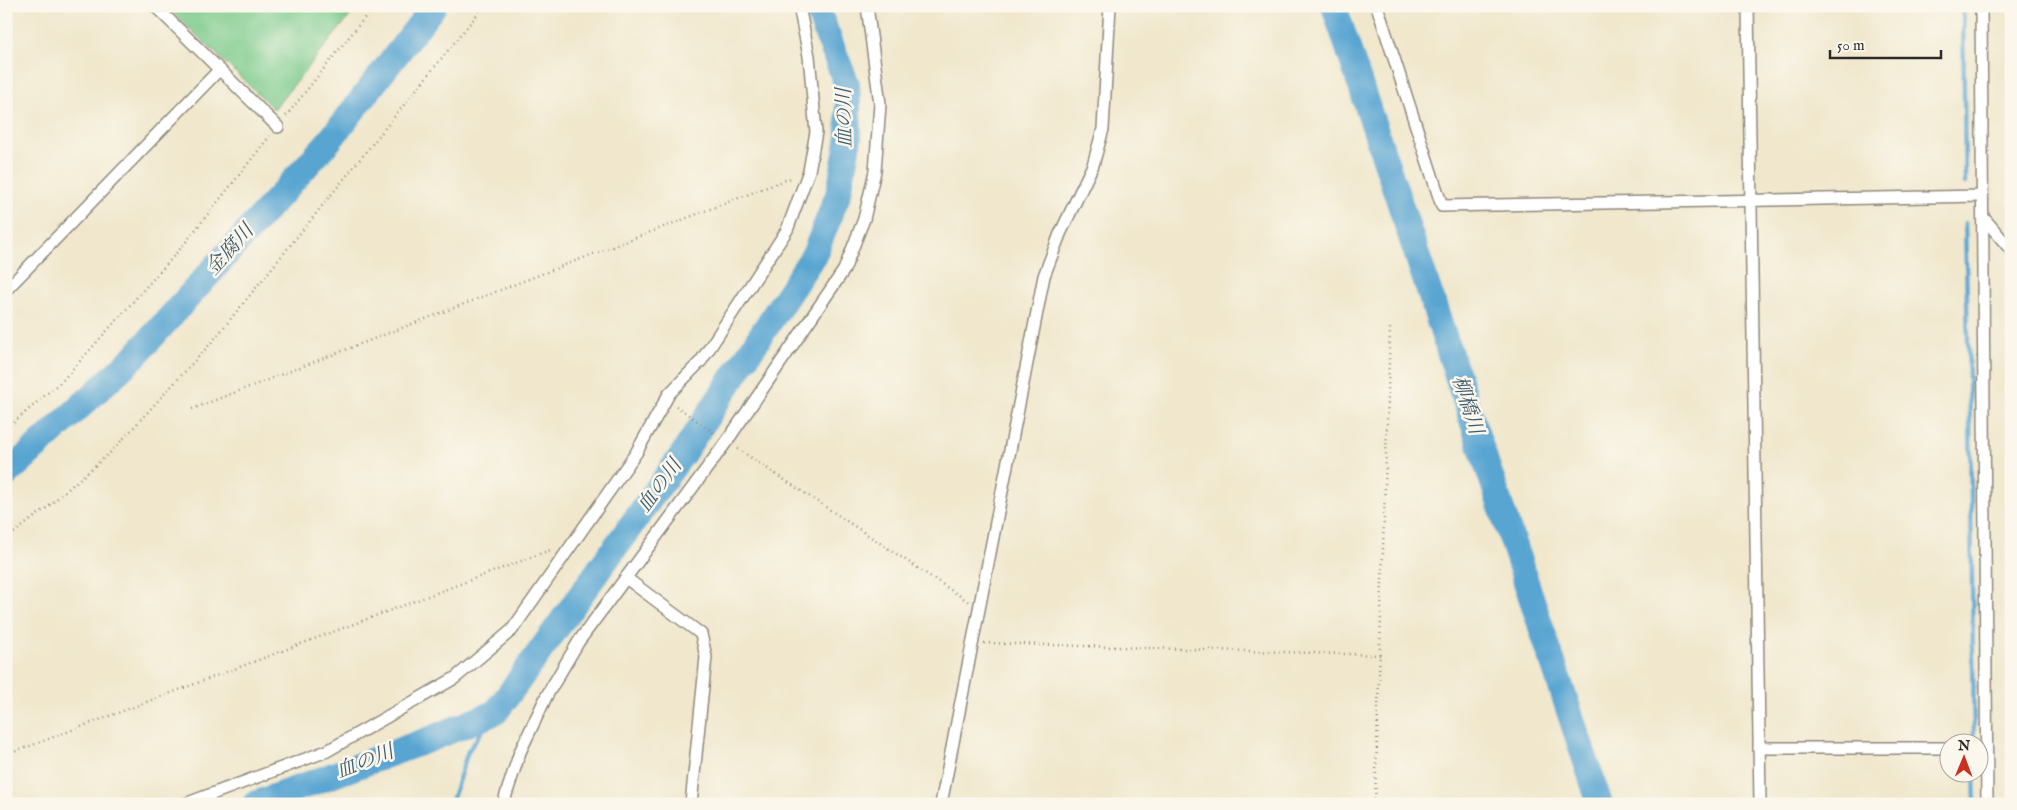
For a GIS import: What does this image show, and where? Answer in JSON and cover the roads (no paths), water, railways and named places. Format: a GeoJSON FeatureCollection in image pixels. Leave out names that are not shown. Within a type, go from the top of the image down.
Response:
{"type":"FeatureCollection","features":[{"type":"Feature","properties":{"kind":"street"},"geometry":{"type":"LineString","coordinates":[[155,6],[278,127]]}},
{"type":"Feature","properties":{"kind":"street"},"geometry":{"type":"LineString","coordinates":[[185,804],[326,751],[455,678],[512,630],[636,453],[669,394],[701,361],[787,230],[809,171],[816,132],[809,56],[799,6]]}},
{"type":"Feature","properties":{"kind":"street"},"geometry":{"type":"LineString","coordinates":[[503,804],[520,752],[546,695],[579,641],[727,442],[844,270],[864,219],[875,171],[880,104],[867,6]]}},
{"type":"Feature","properties":{"kind":"street"},"geometry":{"type":"LineString","coordinates":[[941,804],[971,642],[1044,276],[1060,234],[1093,165],[1103,129],[1110,6]]}},
{"type":"Feature","properties":{"kind":"street"},"geometry":{"type":"LineString","coordinates":[[1377,6],[1442,206],[1982,196]]}},
{"type":"Feature","properties":{"kind":"street"},"geometry":{"type":"LineString","coordinates":[[1748,6],[1760,804]]}},
{"type":"Feature","properties":{"kind":"street"},"geometry":{"type":"LineString","coordinates":[[1981,6],[1983,732]]}},
{"type":"Feature","properties":{"kind":"street"},"geometry":{"type":"LineString","coordinates":[[6,290],[219,70]]}},
{"type":"Feature","properties":{"kind":"street"},"geometry":{"type":"LineString","coordinates":[[1983,217],[2011,250]]}},
{"type":"Feature","properties":{"kind":"street"},"geometry":{"type":"LineString","coordinates":[[626,578],[701,634],[706,657],[691,804]]}},
{"type":"Feature","properties":{"kind":"street"},"geometry":{"type":"LineString","coordinates":[[1759,748],[1940,748]]}},
{"type":"Feature","properties":{"kind":"street"},"geometry":{"type":"LineString","coordinates":[[1985,782],[1987,804]]}},
{"type":"Feature","properties":{"kind":"waterway","name":"金腐川"},"geometry":{"type":"LineString","coordinates":[[6,475],[134,357],[330,140],[434,6]]}},
{"type":"Feature","properties":{"kind":"waterway","name":"血の川"},"geometry":{"type":"LineString","coordinates":[[255,804],[433,738],[496,712],[682,455],[815,253],[839,192],[849,137],[847,85],[816,6]]}},
{"type":"Feature","properties":{"kind":"waterway","name":"柳橋川"},"geometry":{"type":"LineString","coordinates":[[1334,6],[1600,804]]}},
{"type":"Feature","properties":{"kind":"waterway"},"geometry":{"type":"LineString","coordinates":[[1963,6],[1965,183]]}},
{"type":"Feature","properties":{"kind":"waterway"},"geometry":{"type":"LineString","coordinates":[[1965,223],[1970,417],[1974,732]]}},
{"type":"Feature","properties":{"kind":"waterway"},"geometry":{"type":"LineString","coordinates":[[451,804],[468,751],[496,712]]}},
{"type":"Feature","properties":{"kind":"waterway"},"geometry":{"type":"LineString","coordinates":[[1974,782],[1975,804]]}}]}
